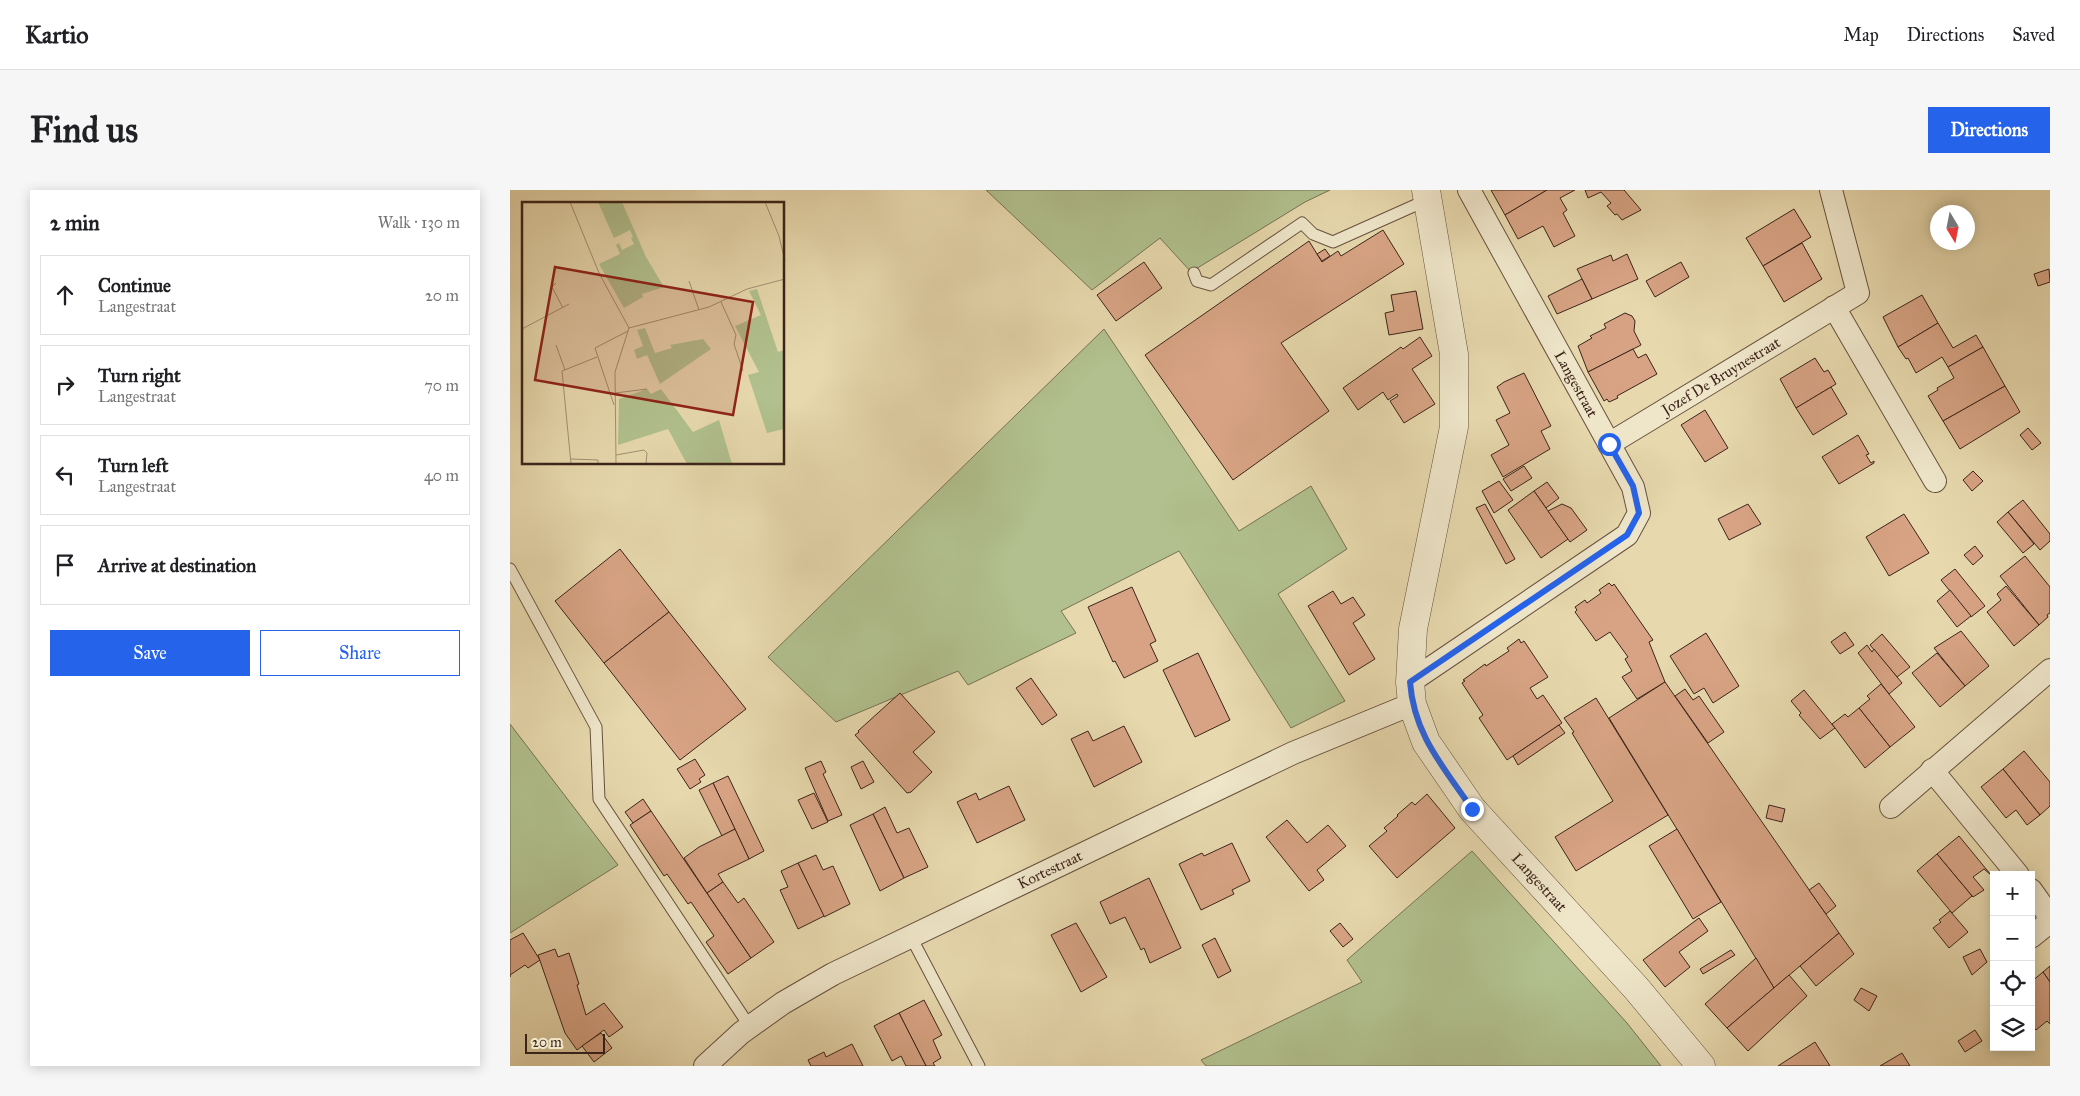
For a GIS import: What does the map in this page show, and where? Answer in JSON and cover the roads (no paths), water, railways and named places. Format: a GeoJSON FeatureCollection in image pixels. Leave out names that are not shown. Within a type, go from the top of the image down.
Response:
{"type":"FeatureCollection","features":[{"type":"Feature","properties":{"kind":"street","name":"Langestraat"},"geometry":{"type":"LineString","coordinates":[[1411,693],[1627,535],[1639,513],[1633,486],[1469,190]]}},
{"type":"Feature","properties":{"kind":"street","name":"Jozef De Bruynestraat"},"geometry":{"type":"LineString","coordinates":[[1609,444],[1858,293],[1830,190]]}},
{"type":"Feature","properties":{"kind":"street","name":"Langestraat"},"geometry":{"type":"LineString","coordinates":[[1426,195],[1454,354],[1454,427],[1413,629],[1411,693],[1426,742],[1472,809],[1636,988],[1701,1066]]}},
{"type":"Feature","properties":{"kind":"street"},"geometry":{"type":"LineString","coordinates":[[1834,307],[1935,481]]}},
{"type":"Feature","properties":{"kind":"street"},"geometry":{"type":"LineString","coordinates":[[1891,807],[2050,670]]}},
{"type":"Feature","properties":{"kind":"street","name":"Kortestraat"},"geometry":{"type":"LineString","coordinates":[[705,1066],[741,1033],[784,1003],[833,974],[1293,753],[1411,693]]}},
{"type":"Feature","properties":{"kind":"street"},"geometry":{"type":"LineString","coordinates":[[1932,770],[2015,871]]}},
{"type":"Feature","properties":{"kind":"street"},"geometry":{"type":"LineString","coordinates":[[2035,896],[2048,914],[2047,924],[2035,934]]}},
{"type":"Feature","properties":{"kind":"lane"},"geometry":{"type":"LineString","coordinates":[[1194,273],[1198,281],[1211,285],[1302,223],[1313,234],[1333,242],[1426,195]]}},
{"type":"Feature","properties":{"kind":"lane"},"geometry":{"type":"LineString","coordinates":[[510,569],[596,728],[599,799],[750,1027]]}},
{"type":"Feature","properties":{"kind":"lane"},"geometry":{"type":"LineString","coordinates":[[911,937],[980,1066]]}}]}
